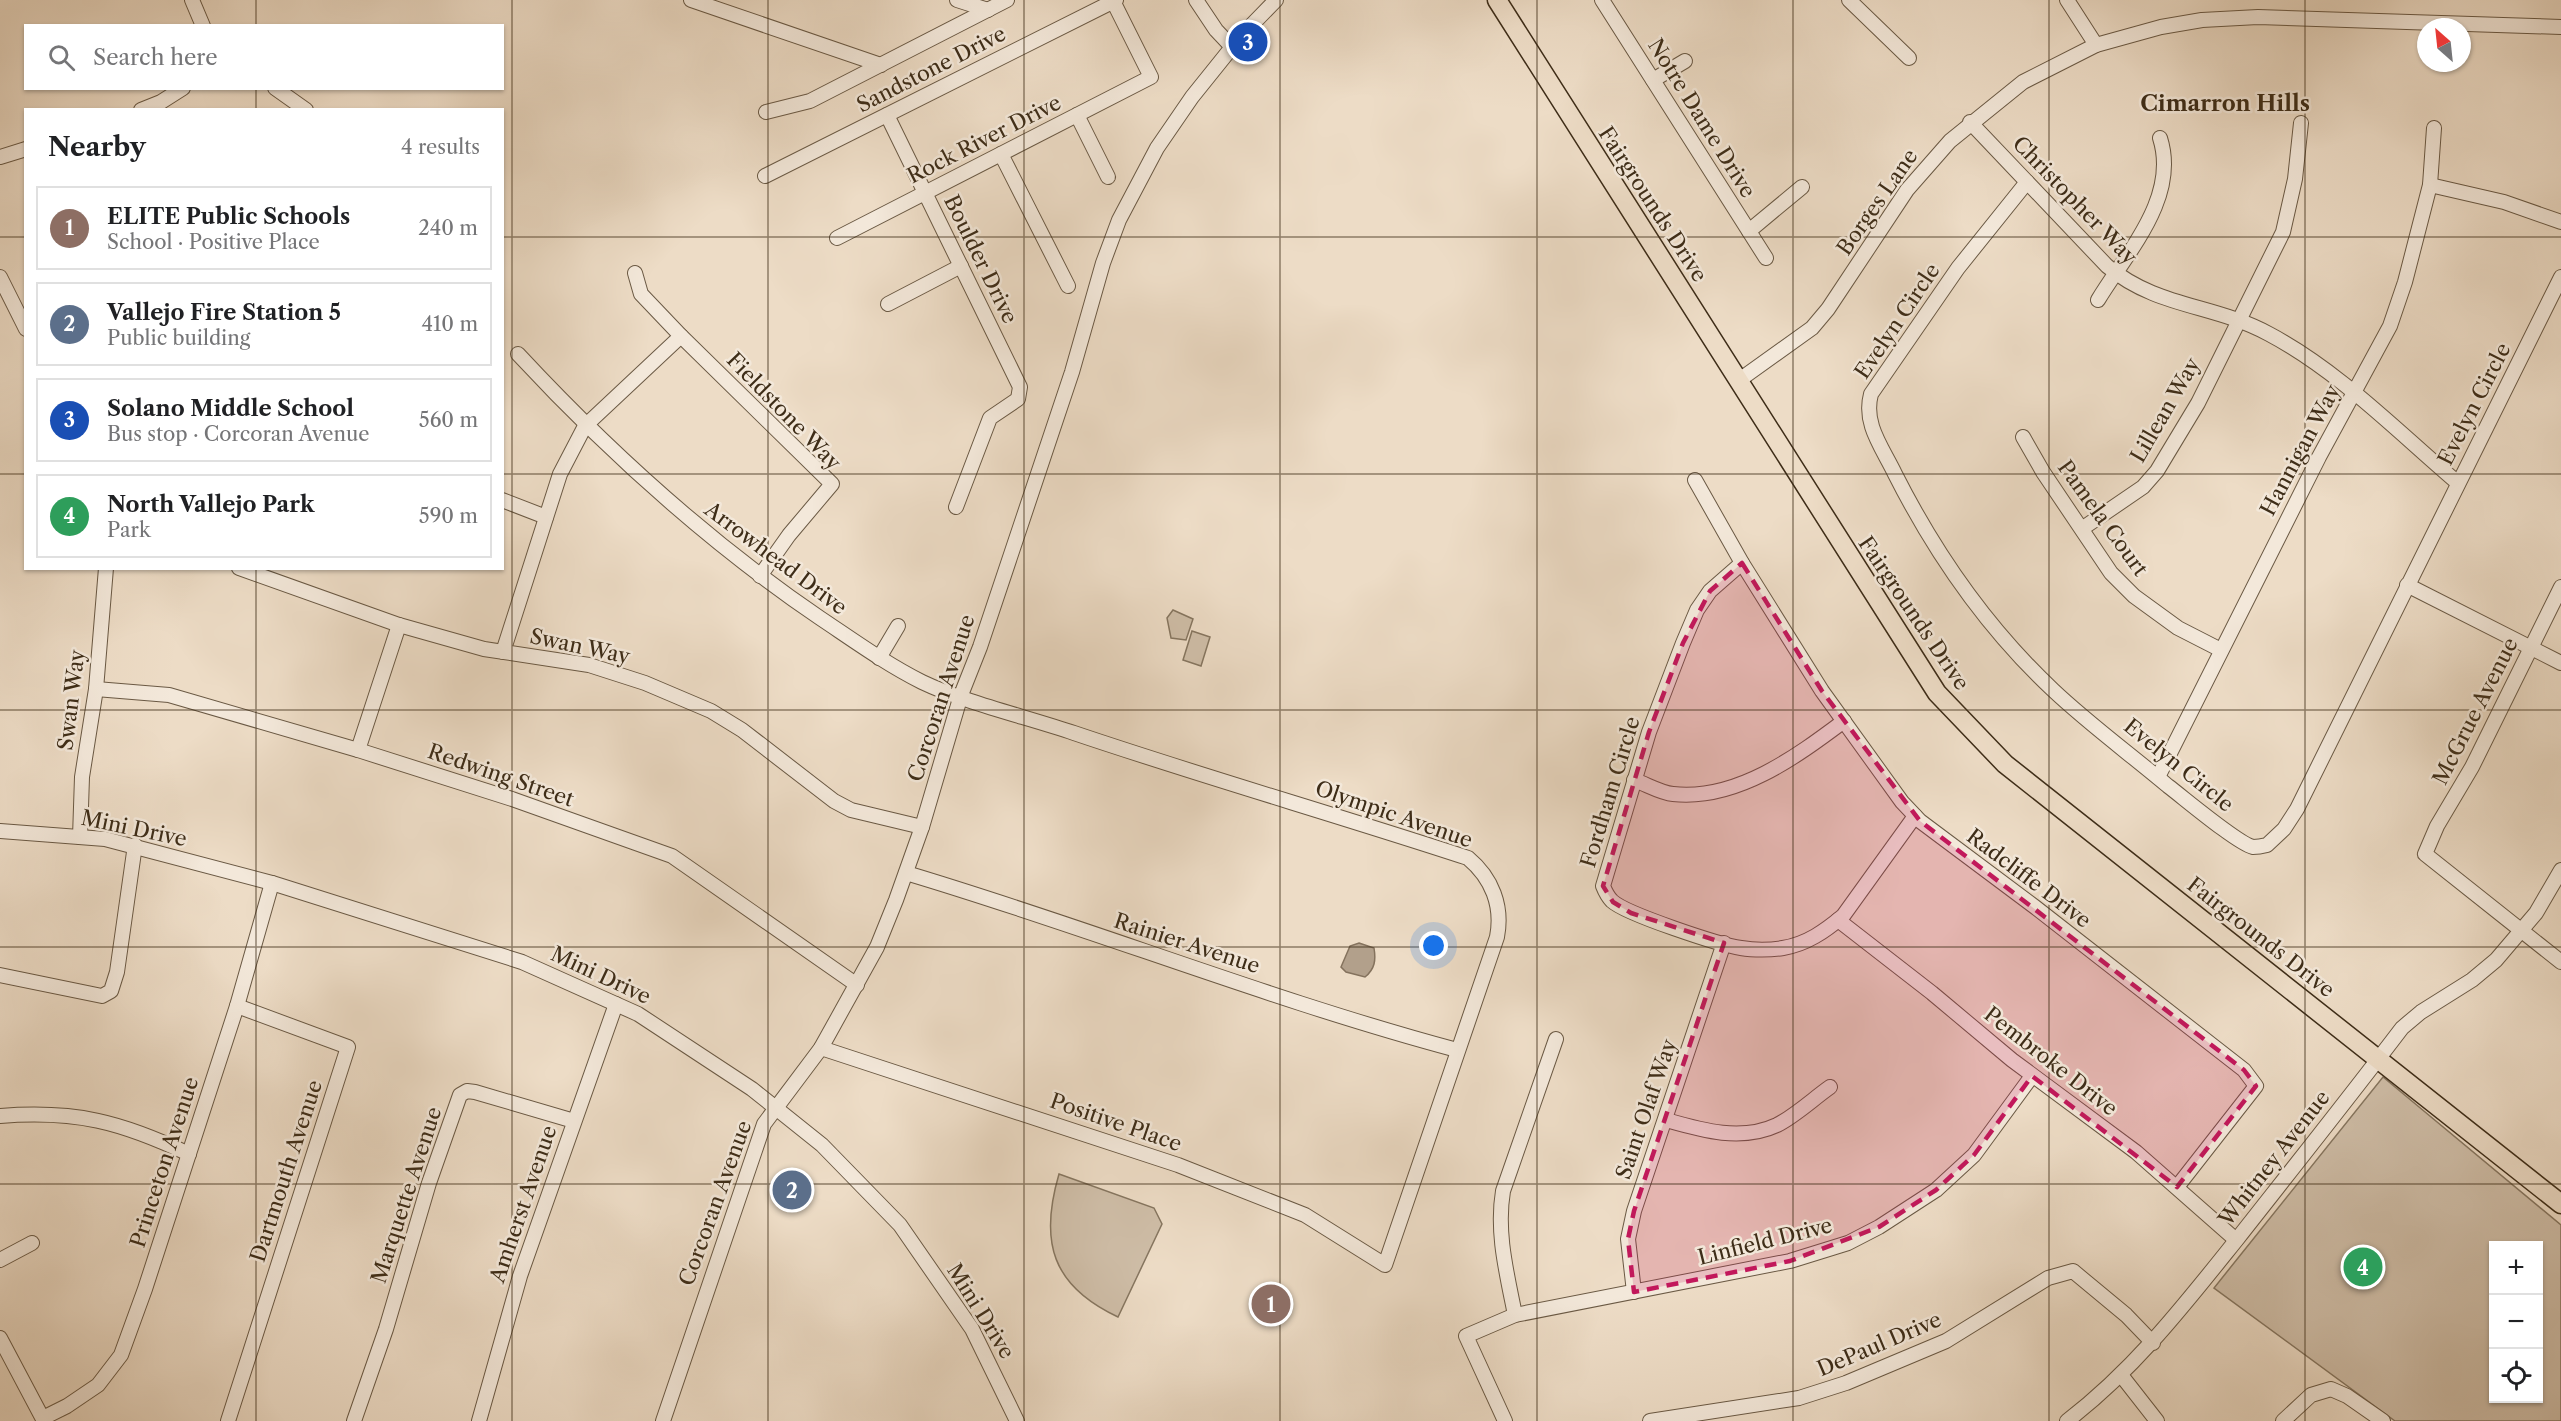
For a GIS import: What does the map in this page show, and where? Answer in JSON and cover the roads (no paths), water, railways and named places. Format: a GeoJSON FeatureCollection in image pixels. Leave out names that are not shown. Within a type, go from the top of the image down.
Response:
{"type":"FeatureCollection","features":[{"type":"Feature","properties":{"kind":"main road","name":"Fairgrounds Drive"},"geometry":{"type":"LineString","coordinates":[[1497,0],[1912,656],[1937,693],[1964,724],[2005,764],[2561,1204]]}},
{"type":"Feature","properties":{"kind":"street"},"geometry":{"type":"LineString","coordinates":[[192,0],[202,24]]}},
{"type":"Feature","properties":{"kind":"street"},"geometry":{"type":"LineString","coordinates":[[691,0],[881,64]]}},
{"type":"Feature","properties":{"kind":"street"},"geometry":{"type":"LineString","coordinates":[[957,0],[988,10]]}},
{"type":"Feature","properties":{"kind":"street"},"geometry":{"type":"LineString","coordinates":[[766,112],[810,101],[1007,0]]}},
{"type":"Feature","properties":{"kind":"street"},"geometry":{"type":"LineString","coordinates":[[1197,0],[1204,15],[1232,47]]}},
{"type":"Feature","properties":{"kind":"street","name":"Corcoran Avenue"},"geometry":{"type":"LineString","coordinates":[[663,1421],[750,1158],[764,1124],[821,1048],[857,985],[877,947],[906,873],[961,695],[980,647],[1072,372],[1103,263],[1119,220],[1157,148],[1192,97],[1232,47],[1276,0]]}},
{"type":"Feature","properties":{"kind":"street","name":"Notre Dame Drive"},"geometry":{"type":"LineString","coordinates":[[1602,0],[1766,258]]}},
{"type":"Feature","properties":{"kind":"street"},"geometry":{"type":"LineString","coordinates":[[1849,0],[1909,58]]}},
{"type":"Feature","properties":{"kind":"street"},"geometry":{"type":"LineString","coordinates":[[2067,0],[2096,45]]}},
{"type":"Feature","properties":{"kind":"street","name":"Rock River Drive"},"geometry":{"type":"LineString","coordinates":[[837,238],[1151,77],[1115,1]]}},
{"type":"Feature","properties":{"kind":"street","name":"Sandstone Drive"},"geometry":{"type":"LineString","coordinates":[[765,176],[1115,1]]}},
{"type":"Feature","properties":{"kind":"street","name":"Borges Lane"},"geometry":{"type":"LineString","coordinates":[[1738,381],[1812,328],[1828,309],[1907,190],[1935,156],[1970,122],[2023,82],[2096,45],[2171,25],[2202,20],[2258,17],[2561,27]]}},
{"type":"Feature","properties":{"kind":"street"},"geometry":{"type":"LineString","coordinates":[[1653,80],[1684,61]]}},
{"type":"Feature","properties":{"kind":"street"},"geometry":{"type":"LineString","coordinates":[[146,108],[180,90]]}},
{"type":"Feature","properties":{"kind":"street"},"geometry":{"type":"LineString","coordinates":[[278,90],[303,108]]}},
{"type":"Feature","properties":{"kind":"street","name":"Boulder Drive"},"geometry":{"type":"LineString","coordinates":[[887,115],[1020,387],[1018,399],[990,418],[956,507]]}},
{"type":"Feature","properties":{"kind":"street"},"geometry":{"type":"LineString","coordinates":[[1077,115],[1108,177]]}},
{"type":"Feature","properties":{"kind":"street","name":"Christopher Way"},"geometry":{"type":"LineString","coordinates":[[1970,122],[2128,284],[2156,297],[2238,321],[2266,332],[2300,351],[2458,483]]}},
{"type":"Feature","properties":{"kind":"street","name":"Lillean Way"},"geometry":{"type":"LineString","coordinates":[[2083,528],[2132,496],[2157,471],[2198,403],[2283,232],[2295,179],[2301,123]]}},
{"type":"Feature","properties":{"kind":"street","name":"Hannigan Way"},"geometry":{"type":"LineString","coordinates":[[2158,777],[2353,393],[2390,326],[2405,282],[2430,185],[2434,128]]}},
{"type":"Feature","properties":{"kind":"street"},"geometry":{"type":"LineString","coordinates":[[2098,300],[2148,224],[2165,177],[2166,157],[2160,138]]}},
{"type":"Feature","properties":{"kind":"street"},"geometry":{"type":"LineString","coordinates":[[0,157],[24,150]]}},
{"type":"Feature","properties":{"kind":"street"},"geometry":{"type":"LineString","coordinates":[[1001,154],[1068,286]]}},
{"type":"Feature","properties":{"kind":"street","name":"Evelyn Circle"},"geometry":{"type":"LineString","coordinates":[[2027,182],[1958,268],[1871,394],[1867,410],[1872,427],[1908,500],[1976,605],[2053,690],[2211,819],[2253,847],[2267,846],[2284,829],[2297,809],[2561,277]]}},
{"type":"Feature","properties":{"kind":"street"},"geometry":{"type":"LineString","coordinates":[[2430,185],[2504,202],[2561,222]]}},
{"type":"Feature","properties":{"kind":"street"},"geometry":{"type":"LineString","coordinates":[[1749,231],[1802,187]]}},
{"type":"Feature","properties":{"kind":"street"},"geometry":{"type":"LineString","coordinates":[[888,304],[961,267]]}},
{"type":"Feature","properties":{"kind":"street"},"geometry":{"type":"LineString","coordinates":[[503,652],[560,474],[585,426],[681,336],[641,294],[635,273]]}},
{"type":"Feature","properties":{"kind":"street"},"geometry":{"type":"LineString","coordinates":[[0,278],[24,325]]}},
{"type":"Feature","properties":{"kind":"street","name":"Fieldstone Way"},"geometry":{"type":"LineString","coordinates":[[681,336],[832,484],[789,535],[760,576]]}},
{"type":"Feature","properties":{"kind":"street","name":"Arrowhead Drive"},"geometry":{"type":"LineString","coordinates":[[518,354],[585,426],[710,538],[760,576],[879,658],[924,683],[961,695]]}},
{"type":"Feature","properties":{"kind":"street","name":"Pamela Court"},"geometry":{"type":"LineString","coordinates":[[2023,437],[2043,472],[2083,528],[2111,573],[2134,596],[2178,628],[2221,650]]}},
{"type":"Feature","properties":{"kind":"street","name":"Radcliffe Drive"},"geometry":{"type":"LineString","coordinates":[[1695,480],[1742,563],[1844,721],[1915,816],[2244,1070],[2256,1086],[2178,1187]]}},
{"type":"Feature","properties":{"kind":"street"},"geometry":{"type":"LineString","coordinates":[[504,501],[546,517]]}},
{"type":"Feature","properties":{"kind":"street","name":"Fordham Circle"},"geometry":{"type":"LineString","coordinates":[[1742,563],[1710,591],[1697,610],[1649,732],[1603,886],[1605,892],[1613,902],[1631,913],[1724,943],[1742,948],[1783,948],[1810,939],[1838,920],[1915,816]]}},
{"type":"Feature","properties":{"kind":"street","name":"Swan Way"},"geometry":{"type":"LineString","coordinates":[[80,837],[82,777],[96,689],[106,570]]}},
{"type":"Feature","properties":{"kind":"street","name":"Swan Way"},"geometry":{"type":"LineString","coordinates":[[244,570],[399,625],[483,649],[589,665],[656,687],[711,711],[742,730],[834,801],[851,810],[922,827]]}},
{"type":"Feature","properties":{"kind":"street"},"geometry":{"type":"LineString","coordinates":[[2408,585],[2561,663]]}},
{"type":"Feature","properties":{"kind":"street","name":"McGrue Avenue"},"geometry":{"type":"LineString","coordinates":[[2520,930],[2425,854],[2437,826],[2472,766],[2561,587]]}},
{"type":"Feature","properties":{"kind":"street"},"geometry":{"type":"LineString","coordinates":[[358,750],[399,625]]}},
{"type":"Feature","properties":{"kind":"street"},"geometry":{"type":"LineString","coordinates":[[879,658],[898,626]]}},
{"type":"Feature","properties":{"kind":"street","name":"Redwing Street"},"geometry":{"type":"LineString","coordinates":[[96,689],[169,695],[358,750],[512,799],[672,856],[857,985]]}},
{"type":"Feature","properties":{"kind":"street","name":"Olympic Avenue"},"geometry":{"type":"LineString","coordinates":[[961,695],[1164,763],[1468,858],[1488,882],[1501,918],[1497,937],[1385,1265]]}},
{"type":"Feature","properties":{"kind":"street"},"geometry":{"type":"LineString","coordinates":[[1634,780],[1672,794],[1722,790],[1782,764],[1844,721]]}},
{"type":"Feature","properties":{"kind":"street","name":"Mini Drive"},"geometry":{"type":"LineString","coordinates":[[0,831],[80,837],[135,845],[272,883],[522,962],[638,1014],[752,1089],[822,1145],[900,1225],[972,1329],[1017,1421]]}},
{"type":"Feature","properties":{"kind":"street"},"geometry":{"type":"LineString","coordinates":[[0,975],[102,996],[111,991],[117,972],[135,845]]}},
{"type":"Feature","properties":{"kind":"street","name":"Whitney Avenue"},"geometry":{"type":"LineString","coordinates":[[2067,1421],[2105,1392],[2152,1343],[2402,1028],[2438,1000],[2472,980],[2496,960],[2536,913],[2561,870]]}},
{"type":"Feature","properties":{"kind":"street","name":"Rainier Avenue"},"geometry":{"type":"LineString","coordinates":[[906,873],[1229,978],[1302,1005],[1457,1050]]}},
{"type":"Feature","properties":{"kind":"street","name":"Princeton Avenue"},"geometry":{"type":"LineString","coordinates":[[44,1420],[98,1385],[121,1355],[237,1006],[272,883]]}},
{"type":"Feature","properties":{"kind":"street","name":"Pembroke Drive"},"geometry":{"type":"LineString","coordinates":[[1838,920],[1932,993],[2032,1076],[2136,1152],[2236,1240]]}},
{"type":"Feature","properties":{"kind":"street"},"geometry":{"type":"LineString","coordinates":[[2520,930],[2561,962]]}},
{"type":"Feature","properties":{"kind":"street","name":"Saint Olaf Way"},"geometry":{"type":"LineString","coordinates":[[1634,1292],[1628,1239],[1634,1211],[1724,943]]}},
{"type":"Feature","properties":{"kind":"street","name":"Amherst Avenue"},"geometry":{"type":"LineString","coordinates":[[479,1421],[520,1276],[616,1004]]}},
{"type":"Feature","properties":{"kind":"street","name":"Dartmouth Avenue"},"geometry":{"type":"LineString","coordinates":[[228,1421],[348,1047],[237,1006]]}},
{"type":"Feature","properties":{"kind":"street"},"geometry":{"type":"LineString","coordinates":[[1515,1315],[1500,1234],[1499,1212],[1503,1191],[1556,1039]]}},
{"type":"Feature","properties":{"kind":"street","name":"Positive Place"},"geometry":{"type":"LineString","coordinates":[[821,1048],[1178,1165],[1305,1215],[1385,1265]]}},
{"type":"Feature","properties":{"kind":"street","name":"Linfield Drive"},"geometry":{"type":"LineString","coordinates":[[1505,1421],[1466,1336],[1515,1315],[1790,1261],[1848,1242],[1879,1227],[1936,1190],[1974,1155],[2032,1076]]}},
{"type":"Feature","properties":{"kind":"street"},"geometry":{"type":"LineString","coordinates":[[1666,1120],[1701,1130],[1755,1133],[1778,1125],[1830,1087]]}},
{"type":"Feature","properties":{"kind":"street","name":"Marquette Avenue"},"geometry":{"type":"LineString","coordinates":[[354,1421],[386,1329],[429,1183],[460,1095],[466,1091],[475,1092],[574,1121]]}},
{"type":"Feature","properties":{"kind":"street"},"geometry":{"type":"LineString","coordinates":[[0,1116],[83,1116],[112,1122],[189,1154]]}},
{"type":"Feature","properties":{"kind":"street"},"geometry":{"type":"LineString","coordinates":[[0,1260],[32,1243]]}},
{"type":"Feature","properties":{"kind":"street","name":"DePaul Drive"},"geometry":{"type":"LineString","coordinates":[[1650,1421],[1799,1398],[1846,1383],[1946,1341],[2048,1278],[2073,1271],[2126,1315],[2152,1343]]}},
{"type":"Feature","properties":{"kind":"street"},"geometry":{"type":"LineString","coordinates":[[0,1338],[44,1420]]}},
{"type":"Feature","properties":{"kind":"street"},"geometry":{"type":"LineString","coordinates":[[2121,1375],[2157,1421]]}},
{"type":"Feature","properties":{"kind":"street"},"geometry":{"type":"LineString","coordinates":[[2283,1421],[2311,1395],[2331,1389],[2347,1396],[2383,1421]]}},
{"type":"Feature","properties":{"kind":"place","name":"Solano Middle School"},"geometry":{"type":"Point","coordinates":[1248,42]}},
{"type":"Feature","properties":{"kind":"place","name":"Vallejo Fire Station 5"},"geometry":{"type":"Point","coordinates":[792,1190]}},
{"type":"Feature","properties":{"kind":"place","name":"North Vallejo Park"},"geometry":{"type":"Point","coordinates":[2363,1267]}},
{"type":"Feature","properties":{"kind":"place","name":"ELITE Public Schools"},"geometry":{"type":"Point","coordinates":[1271,1304]}},
{"type":"Feature","properties":{"kind":"district","name":"Cimarron Hills"},"geometry":{"type":"Point","coordinates":[2225,103]}}]}
